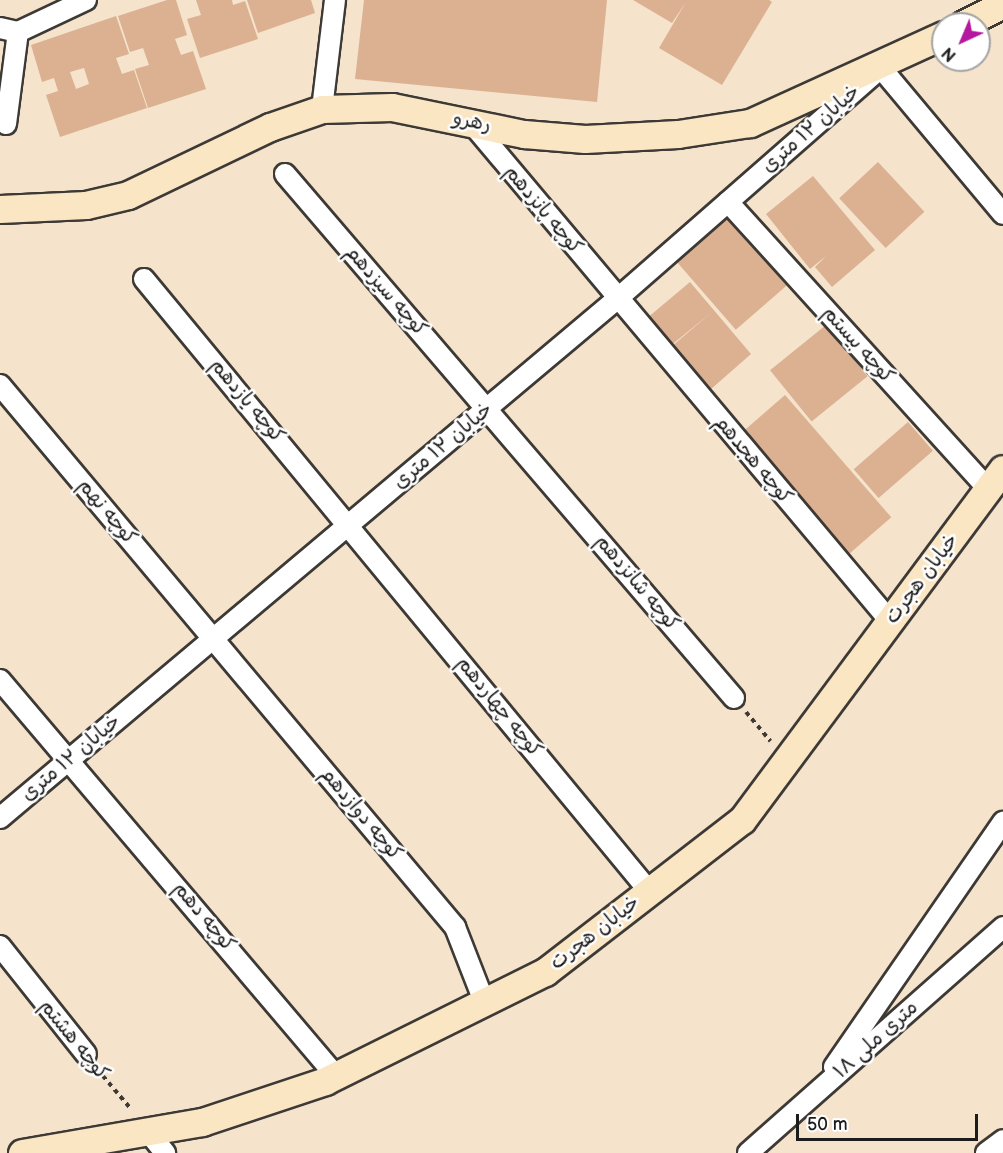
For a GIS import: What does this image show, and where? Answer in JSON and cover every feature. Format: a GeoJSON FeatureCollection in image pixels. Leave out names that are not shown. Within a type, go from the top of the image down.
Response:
{"type":"FeatureCollection","features":[{"type":"Feature","properties":{"kind":"street"},"geometry":{"type":"LineString","coordinates":[[6,124],[9,30],[86,0]]}},
{"type":"Feature","properties":{"kind":"street"},"geometry":{"type":"LineString","coordinates":[[322,109],[335,0]]}},
{"type":"Feature","properties":{"kind":"street"},"geometry":{"type":"LineString","coordinates":[[987,12],[1003,4]]}},
{"type":"Feature","properties":{"kind":"street","name":"رهرو"},"geometry":{"type":"LineString","coordinates":[[0,209],[86,205],[128,195],[270,127],[322,109],[392,107],[469,120],[524,134],[585,139],[678,134],[750,123],[881,68],[931,41]]}},
{"type":"Feature","properties":{"kind":"street"},"geometry":{"type":"LineString","coordinates":[[881,68],[1003,214]]}},
{"type":"Feature","properties":{"kind":"street","name":"خیابان ۱۲ متری"},"geometry":{"type":"LineString","coordinates":[[0,818],[617,299],[881,68]]}},
{"type":"Feature","properties":{"kind":"street","name":"کوچه پانزدهم"},"geometry":{"type":"LineString","coordinates":[[469,120],[617,299]]}},
{"type":"Feature","properties":{"kind":"street","name":"کوچه سیزدهم"},"geometry":{"type":"LineString","coordinates":[[285,174],[488,407]]}},
{"type":"Feature","properties":{"kind":"street","name":"کوچه بیستم"},"geometry":{"type":"LineString","coordinates":[[728,202],[996,479]]}},
{"type":"Feature","properties":{"kind":"street","name":"کوچه یازدهم"},"geometry":{"type":"LineString","coordinates":[[144,279],[350,524]]}},
{"type":"Feature","properties":{"kind":"street","name":"کوچه هجدهم"},"geometry":{"type":"LineString","coordinates":[[617,299],[890,621]]}},
{"type":"Feature","properties":{"kind":"street","name":"کوچه نهم"},"geometry":{"type":"LineString","coordinates":[[0,385],[213,638]]}},
{"type":"Feature","properties":{"kind":"street","name":"کوچه شانزدهم"},"geometry":{"type":"LineString","coordinates":[[488,407],[734,698]]}},
{"type":"Feature","properties":{"kind":"street","name":"خیابان هجرت"},"geometry":{"type":"LineString","coordinates":[[22,1153],[157,1143],[202,1122],[336,1076],[485,1004],[545,972],[742,820],[996,479]]}},
{"type":"Feature","properties":{"kind":"street","name":"کوچه چهاردهم"},"geometry":{"type":"LineString","coordinates":[[350,524],[649,891]]}},
{"type":"Feature","properties":{"kind":"street","name":"کوچه دوازدهم"},"geometry":{"type":"LineString","coordinates":[[213,638],[455,927],[485,1004]]}},
{"type":"Feature","properties":{"kind":"street","name":"کوچه دهم"},"geometry":{"type":"LineString","coordinates":[[0,680],[70,759],[336,1076]]}},
{"type":"Feature","properties":{"kind":"street"},"geometry":{"type":"LineString","coordinates":[[818,1091],[1003,822]]}},
{"type":"Feature","properties":{"kind":"street","name":"۱۸ متری ملی"},"geometry":{"type":"LineString","coordinates":[[748,1153],[1003,927]]}},
{"type":"Feature","properties":{"kind":"street","name":"کوچه هشتم"},"geometry":{"type":"LineString","coordinates":[[0,946],[86,1054]]}},
{"type":"Feature","properties":{"kind":"street"},"geometry":{"type":"LineString","coordinates":[[986,1153],[1003,1140]]}},
{"type":"Feature","properties":{"kind":"path"},"geometry":{"type":"LineString","coordinates":[[734,698],[786,760]]}},
{"type":"Feature","properties":{"kind":"path","name":"کوچه هشتم"},"geometry":{"type":"LineString","coordinates":[[86,1054],[157,1143]]}},
{"type":"Feature","properties":{"kind":"building"},"geometry":{"type":"Polygon","coordinates":[[[167,0],[176,0],[187,35],[175,39],[181,55],[193,51],[206,89],[148,108],[135,69],[149,65],[143,48],[130,52],[118,16],[167,0]]]}},
{"type":"Feature","properties":{"kind":"building"},"geometry":{"type":"Polygon","coordinates":[[[196,0],[232,0],[233,5],[245,1],[258,39],[200,58],[187,19],[201,15],[196,0]]]}},
{"type":"Feature","properties":{"kind":"building"},"geometry":{"type":"Polygon","coordinates":[[[247,0],[311,0],[315,13],[258,33],[247,0]]]}},
{"type":"Feature","properties":{"kind":"building"},"geometry":{"type":"Polygon","coordinates":[[[364,0],[607,0],[597,102],[355,79],[364,0]]]}},
{"type":"Feature","properties":{"kind":"building"},"geometry":{"type":"Polygon","coordinates":[[[633,0],[769,0],[772,2],[722,85],[659,48],[686,2],[672,23],[633,0]]]}},
{"type":"Feature","properties":{"kind":"building"},"geometry":{"type":"Polygon","coordinates":[[[116,16],[129,54],[116,58],[122,74],[134,70],[147,108],[60,137],[46,95],[58,91],[54,78],[42,82],[31,45],[116,16]],[[84,68],[70,72],[76,89],[89,84],[84,68]]]}},
{"type":"Feature","properties":{"kind":"building"},"geometry":{"type":"Polygon","coordinates":[[[878,162],[924,212],[886,248],[839,198],[878,162]]]}},
{"type":"Feature","properties":{"kind":"building"},"geometry":{"type":"Polygon","coordinates":[[[813,176],[875,250],[832,287],[815,267],[826,256],[810,269],[766,214],[813,176]]]}},
{"type":"Feature","properties":{"kind":"building"},"geometry":{"type":"Polygon","coordinates":[[[728,208],[792,281],[736,330],[672,257],[728,208]]]}},
{"type":"Feature","properties":{"kind":"building"},"geometry":{"type":"Polygon","coordinates":[[[690,282],[751,354],[702,397],[664,353],[712,312],[663,352],[640,324],[690,282]]]}},
{"type":"Feature","properties":{"kind":"building"},"geometry":{"type":"Polygon","coordinates":[[[826,325],[868,376],[812,422],[770,370],[826,325]]]}},
{"type":"Feature","properties":{"kind":"building"},"geometry":{"type":"Polygon","coordinates":[[[785,395],[891,517],[843,559],[737,437],[785,395]]]}},
{"type":"Feature","properties":{"kind":"building"},"geometry":{"type":"Polygon","coordinates":[[[908,422],[933,451],[879,498],[854,469],[908,422]]]}}]}
